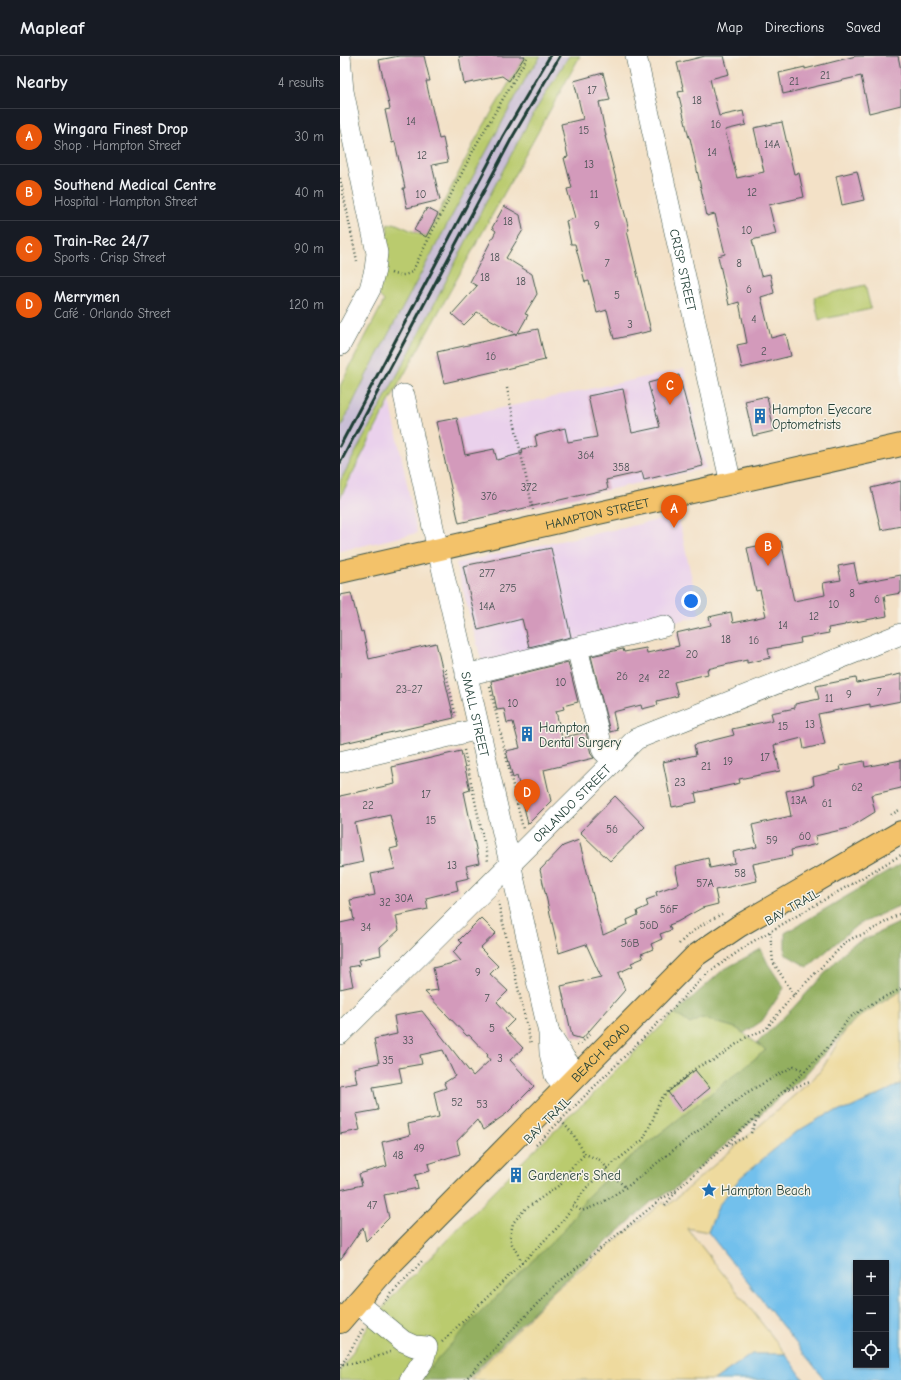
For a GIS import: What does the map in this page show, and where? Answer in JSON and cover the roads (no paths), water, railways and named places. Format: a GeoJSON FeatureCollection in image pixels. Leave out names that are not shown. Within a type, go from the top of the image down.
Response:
{"type":"FeatureCollection","features":[{"type":"Feature","properties":{"kind":"main road","name":"HAMPTON STREET"},"geometry":{"type":"LineString","coordinates":[[340,572],[901,445]]}},
{"type":"Feature","properties":{"kind":"main road","name":"BEACH ROAD"},"geometry":{"type":"LineString","coordinates":[[340,1322],[364,1309],[385,1270],[700,952],[739,926],[901,832]]}},
{"type":"Feature","properties":{"kind":"street"},"geometry":{"type":"LineString","coordinates":[[340,56],[341,87],[377,253],[367,266],[370,289],[340,345]]}},
{"type":"Feature","properties":{"kind":"street","name":"CRISP STREET"},"geometry":{"type":"LineString","coordinates":[[636,56],[731,484]]}},
{"type":"Feature","properties":{"kind":"street","name":"SMALL STREET"},"geometry":{"type":"LineString","coordinates":[[404,395],[478,729],[549,1032],[550,1053],[555,1075],[571,1081]]}},
{"type":"Feature","properties":{"kind":"street"},"geometry":{"type":"LineString","coordinates":[[466,675],[664,626]]}},
{"type":"Feature","properties":{"kind":"street","name":"ORLANDO STREET"},"geometry":{"type":"LineString","coordinates":[[340,1034],[636,739],[901,634]]}},
{"type":"Feature","properties":{"kind":"street"},"geometry":{"type":"LineString","coordinates":[[578,648],[603,751],[614,761]]}},
{"type":"Feature","properties":{"kind":"street"},"geometry":{"type":"LineString","coordinates":[[340,762],[478,729]]}},
{"type":"Feature","properties":{"kind":"street"},"geometry":{"type":"LineString","coordinates":[[364,1309],[389,1330],[418,1346],[423,1361],[410,1380]]}},
{"type":"Feature","properties":{"kind":"water"},"geometry":{"type":"Polygon","coordinates":[[[901,1084],[901,1380],[825,1380],[708,1232],[719,1205],[741,1177],[793,1134],[827,1114],[851,1108],[901,1084]]]}},
{"type":"Feature","properties":{"kind":"water"},"geometry":{"type":"Polygon","coordinates":[[[752,1354],[786,1354],[804,1380],[714,1380],[752,1354]]]}},
{"type":"Feature","properties":{"kind":"railway"},"geometry":{"type":"LineString","coordinates":[[340,446],[503,136],[550,56]]}},
{"type":"Feature","properties":{"kind":"railway"},"geometry":{"type":"LineString","coordinates":[[340,463],[513,136],[560,56]]}},
{"type":"Feature","properties":{"kind":"place","name":"Train-Rec 24/7"},"geometry":{"type":"Point","coordinates":[670,405]}},
{"type":"Feature","properties":{"kind":"place","name":"Hampton Eyecare Optometrists"},"geometry":{"type":"Point","coordinates":[760,416]}},
{"type":"Feature","properties":{"kind":"place","name":"Wingara Finest Drop"},"geometry":{"type":"Point","coordinates":[674,528]}},
{"type":"Feature","properties":{"kind":"place","name":"Southend Medical Centre"},"geometry":{"type":"Point","coordinates":[768,566]}},
{"type":"Feature","properties":{"kind":"place","name":"Hampton Dental Surgery"},"geometry":{"type":"Point","coordinates":[527,734]}},
{"type":"Feature","properties":{"kind":"place","name":"Merrymen"},"geometry":{"type":"Point","coordinates":[527,812]}},
{"type":"Feature","properties":{"kind":"place","name":"Gardener's Shed"},"geometry":{"type":"Point","coordinates":[516,1175]}},
{"type":"Feature","properties":{"kind":"place","name":"Hampton Beach"},"geometry":{"type":"Point","coordinates":[709,1190]}}]}
